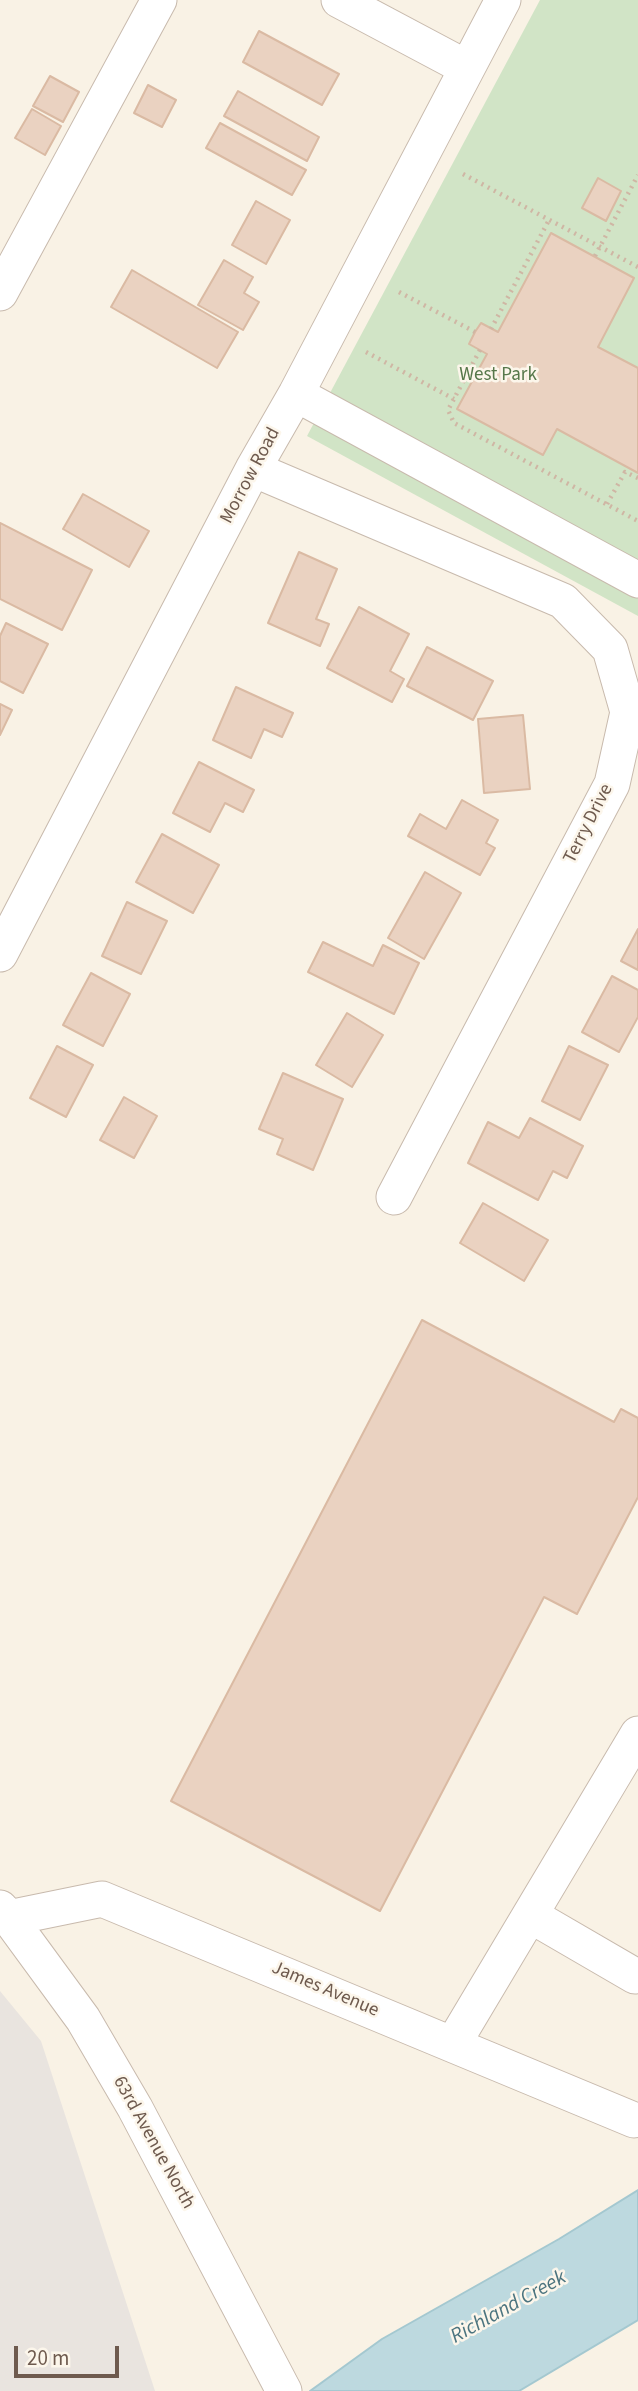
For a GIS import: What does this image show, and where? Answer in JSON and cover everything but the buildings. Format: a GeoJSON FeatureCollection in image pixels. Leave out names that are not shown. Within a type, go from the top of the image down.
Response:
{"type":"FeatureCollection","features":[{"type":"Feature","properties":{"kind":"street"},"geometry":{"type":"LineString","coordinates":[[0,293],[159,0]]}},
{"type":"Feature","properties":{"kind":"street"},"geometry":{"type":"LineString","coordinates":[[338,0],[467,68]]}},
{"type":"Feature","properties":{"kind":"street","name":"Morrow Road"},"geometry":{"type":"LineString","coordinates":[[0,954],[253,469],[296,394],[503,0]]}},
{"type":"Feature","properties":{"kind":"street"},"geometry":{"type":"LineString","coordinates":[[296,394],[638,580]]}},
{"type":"Feature","properties":{"kind":"street","name":"Terry Drive"},"geometry":{"type":"LineString","coordinates":[[253,469],[563,601],[610,649],[628,712],[612,784],[394,1197]]}},
{"type":"Feature","properties":{"kind":"street"},"geometry":{"type":"LineString","coordinates":[[453,2044],[638,1734]]}},
{"type":"Feature","properties":{"kind":"street","name":"James Avenue"},"geometry":{"type":"LineString","coordinates":[[5,1913],[102,1899],[634,2120]]}},
{"type":"Feature","properties":{"kind":"street","name":"63rd Avenue North"},"geometry":{"type":"LineString","coordinates":[[5,1913],[83,2019],[135,2108],[208,2242],[284,2391]]}},
{"type":"Feature","properties":{"kind":"street"},"geometry":{"type":"LineString","coordinates":[[530,1915],[635,1976],[638,1975]]}},
{"type":"Feature","properties":{"kind":"path"},"geometry":{"type":"LineString","coordinates":[[463,174],[638,267]]}},
{"type":"Feature","properties":{"kind":"path"},"geometry":{"type":"LineString","coordinates":[[596,256],[638,175]]}},
{"type":"Feature","properties":{"kind":"path"},"geometry":{"type":"LineString","coordinates":[[491,328],[549,220]]}},
{"type":"Feature","properties":{"kind":"path"},"geometry":{"type":"LineString","coordinates":[[399,292],[475,332]]}},
{"type":"Feature","properties":{"kind":"path"},"geometry":{"type":"LineString","coordinates":[[480,350],[448,410],[454,423],[638,521]]}},
{"type":"Feature","properties":{"kind":"path"},"geometry":{"type":"LineString","coordinates":[[366,352],[453,399]]}},
{"type":"Feature","properties":{"kind":"path"},"geometry":{"type":"LineString","coordinates":[[607,504],[625,472],[638,478]]}},
{"type":"Feature","properties":{"kind":"shaded area"},"geometry":{"type":"Polygon","coordinates":[[[0,1991],[41,2041],[155,2391],[0,2391],[0,1991]]]}},
{"type":"Feature","properties":{"kind":"green space","name":"West Park"},"geometry":{"type":"Polygon","coordinates":[[[540,0],[638,0],[638,616],[307,436],[540,0]]]}},
{"type":"Feature","properties":{"kind":"water","name":"Richland Creek"},"geometry":{"type":"Polygon","coordinates":[[[638,2190],[638,2320],[519,2391],[310,2391],[382,2339],[559,2239],[638,2190]]]}}]}
